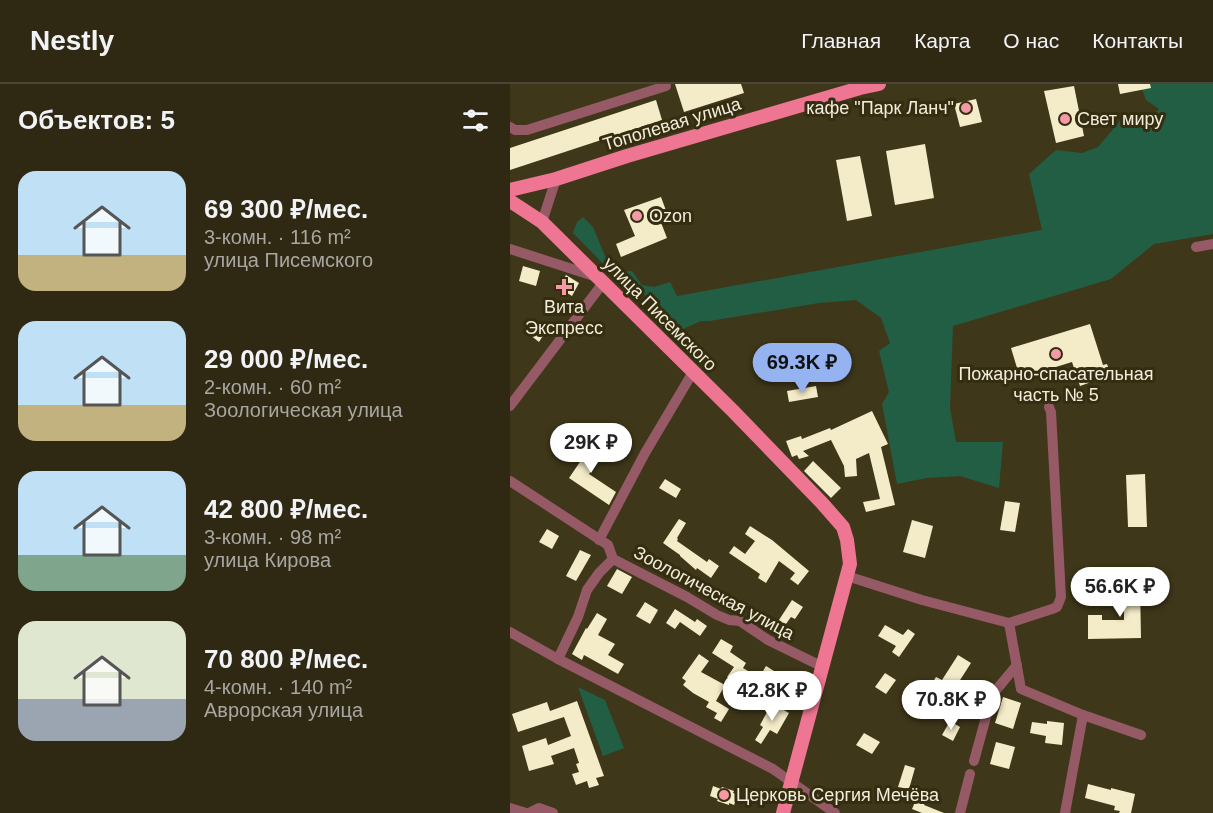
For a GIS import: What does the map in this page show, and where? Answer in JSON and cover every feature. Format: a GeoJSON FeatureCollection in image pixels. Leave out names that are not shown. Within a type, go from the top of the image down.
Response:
{"type":"FeatureCollection","features":[{"type":"Feature","properties":{"kind":"main road","name":"Тополевая улица"},"geometry":{"type":"LineString","coordinates":[[510,190],[556,179],[859,86],[879,84]]}},
{"type":"Feature","properties":{"kind":"main road","name":"улица Писемского"},"geometry":{"type":"LineString","coordinates":[[510,201],[542,222],[693,372],[843,527],[850,564],[783,813]]}},
{"type":"Feature","properties":{"kind":"street"},"geometry":{"type":"LineString","coordinates":[[510,127],[515,130],[527,130],[666,86]]}},
{"type":"Feature","properties":{"kind":"street"},"geometry":{"type":"LineString","coordinates":[[542,222],[556,179]]}},
{"type":"Feature","properties":{"kind":"street"},"geometry":{"type":"LineString","coordinates":[[1196,248],[1213,244]]}},
{"type":"Feature","properties":{"kind":"street"},"geometry":{"type":"LineString","coordinates":[[510,249],[600,280],[510,406]]}},
{"type":"Feature","properties":{"kind":"street"},"geometry":{"type":"LineString","coordinates":[[599,540],[645,453],[693,372]]}},
{"type":"Feature","properties":{"kind":"street"},"geometry":{"type":"LineString","coordinates":[[847,576],[922,600],[1009,623],[1057,607],[1061,597],[1052,423],[1049,407]]}},
{"type":"Feature","properties":{"kind":"street","name":"Зоологическая улица"},"geometry":{"type":"LineString","coordinates":[[510,481],[608,545],[613,559],[717,615],[729,620],[740,621],[768,640],[823,667]]}},
{"type":"Feature","properties":{"kind":"street"},"geometry":{"type":"LineString","coordinates":[[558,658],[578,617],[587,590],[613,559]]}},
{"type":"Feature","properties":{"kind":"street"},"geometry":{"type":"LineString","coordinates":[[1009,623],[1021,689],[1083,715],[1142,735]]}},
{"type":"Feature","properties":{"kind":"street"},"geometry":{"type":"LineString","coordinates":[[510,632],[773,769],[835,813]]}},
{"type":"Feature","properties":{"kind":"street"},"geometry":{"type":"LineString","coordinates":[[974,761],[992,695],[1017,665]]}},
{"type":"Feature","properties":{"kind":"street"},"geometry":{"type":"LineString","coordinates":[[1065,813],[1083,715]]}},
{"type":"Feature","properties":{"kind":"street"},"geometry":{"type":"LineString","coordinates":[[960,813],[970,774]]}},
{"type":"Feature","properties":{"kind":"street"},"geometry":{"type":"LineString","coordinates":[[510,808],[527,813],[539,808],[553,813]]}},
{"type":"Feature","properties":{"kind":"green space"},"geometry":{"type":"Polygon","coordinates":[[[1140,84],[1213,84],[1213,234],[1154,244],[1111,279],[953,326],[950,408],[956,442],[1003,442],[999,488],[960,476],[927,478],[897,484],[882,404],[889,392],[879,351],[890,343],[881,318],[856,300],[819,303],[701,321],[683,329],[631,283],[621,282],[573,233],[577,222],[583,217],[593,227],[605,256],[618,271],[632,271],[642,285],[654,287],[670,282],[677,296],[1042,230],[1029,174],[1056,150],[1082,153],[1098,147],[1120,121],[1131,116],[1148,121],[1159,109],[1146,100],[1140,84]]]}},
{"type":"Feature","properties":{"kind":"green space"},"geometry":{"type":"Polygon","coordinates":[[[578,687],[605,700],[624,748],[603,756],[578,687]]]}},
{"type":"Feature","properties":{"kind":"building"},"geometry":{"type":"Polygon","coordinates":[[[675,84],[741,84],[744,93],[684,112],[675,84]]]}},
{"type":"Feature","properties":{"kind":"building"},"geometry":{"type":"Polygon","coordinates":[[[1118,84],[1150,84],[1151,88],[1120,94],[1118,84]]]}},
{"type":"Feature","properties":{"kind":"building"},"geometry":{"type":"Polygon","coordinates":[[[1074,86],[1084,136],[1056,143],[1044,91],[1074,86]]]}},
{"type":"Feature","properties":{"kind":"building"},"geometry":{"type":"Polygon","coordinates":[[[976,99],[982,122],[960,127],[954,104],[976,99]]]}},
{"type":"Feature","properties":{"kind":"building"},"geometry":{"type":"Polygon","coordinates":[[[656,100],[662,120],[510,170],[510,148],[656,100]]]}},
{"type":"Feature","properties":{"kind":"building"},"geometry":{"type":"Polygon","coordinates":[[[925,144],[934,198],[895,205],[886,151],[925,144]]]}},
{"type":"Feature","properties":{"kind":"building"},"geometry":{"type":"Polygon","coordinates":[[[860,156],[872,216],[847,221],[836,160],[860,156]]]}},
{"type":"Feature","properties":{"kind":"building"},"geometry":{"type":"Polygon","coordinates":[[[661,197],[668,216],[660,220],[667,238],[621,257],[616,244],[635,236],[624,210],[661,197]]]}},
{"type":"Feature","properties":{"kind":"building"},"geometry":{"type":"Polygon","coordinates":[[[523,266],[540,271],[536,286],[519,281],[523,266]]]}},
{"type":"Feature","properties":{"kind":"building"},"geometry":{"type":"Polygon","coordinates":[[[566,275],[579,283],[572,296],[559,288],[566,275]]]}},
{"type":"Feature","properties":{"kind":"building"},"geometry":{"type":"Polygon","coordinates":[[[531,322],[544,334],[539,342],[525,331],[531,322]]]}},
{"type":"Feature","properties":{"kind":"building"},"geometry":{"type":"Polygon","coordinates":[[[1090,324],[1103,365],[1107,364],[1111,375],[1080,386],[1072,362],[1020,378],[1011,348],[1090,324]]]}},
{"type":"Feature","properties":{"kind":"building"},"geometry":{"type":"Polygon","coordinates":[[[816,386],[818,397],[789,402],[787,391],[816,386]]]}},
{"type":"Feature","properties":{"kind":"building"},"geometry":{"type":"Polygon","coordinates":[[[872,411],[888,444],[881,447],[895,505],[866,512],[863,502],[880,499],[869,453],[856,459],[857,476],[845,477],[844,466],[831,440],[803,451],[809,456],[799,459],[797,455],[792,457],[786,441],[801,436],[802,439],[830,428],[831,430],[872,411]]]}},
{"type":"Feature","properties":{"kind":"building"},"geometry":{"type":"Polygon","coordinates":[[[587,439],[595,445],[592,450],[601,456],[589,474],[616,492],[609,505],[569,478],[584,456],[578,451],[587,439]]]}},
{"type":"Feature","properties":{"kind":"building"},"geometry":{"type":"Polygon","coordinates":[[[813,461],[841,488],[831,498],[804,471],[813,461]]]}},
{"type":"Feature","properties":{"kind":"building"},"geometry":{"type":"Polygon","coordinates":[[[1145,474],[1147,527],[1128,527],[1126,475],[1145,474]]]}},
{"type":"Feature","properties":{"kind":"building"},"geometry":{"type":"Polygon","coordinates":[[[665,479],[681,489],[676,498],[659,488],[665,479]]]}},
{"type":"Feature","properties":{"kind":"building"},"geometry":{"type":"Polygon","coordinates":[[[1005,501],[1020,503],[1015,532],[1000,530],[1005,501]]]}},
{"type":"Feature","properties":{"kind":"building"},"geometry":{"type":"Polygon","coordinates":[[[679,519],[686,523],[677,541],[707,562],[709,559],[719,566],[711,578],[697,568],[696,570],[663,543],[679,519]]]}},
{"type":"Feature","properties":{"kind":"building"},"geometry":{"type":"Polygon","coordinates":[[[912,520],[933,526],[925,558],[903,552],[912,520]]]}},
{"type":"Feature","properties":{"kind":"building"},"geometry":{"type":"Polygon","coordinates":[[[750,526],[772,540],[809,571],[798,585],[790,579],[795,573],[779,561],[766,583],[758,578],[760,574],[729,553],[734,546],[745,554],[755,541],[745,534],[750,526]]]}},
{"type":"Feature","properties":{"kind":"building"},"geometry":{"type":"Polygon","coordinates":[[[547,529],[559,536],[552,549],[539,542],[547,529]]]}},
{"type":"Feature","properties":{"kind":"building"},"geometry":{"type":"Polygon","coordinates":[[[580,550],[591,555],[576,581],[566,576],[580,550]]]}},
{"type":"Feature","properties":{"kind":"building"},"geometry":{"type":"Polygon","coordinates":[[[617,569],[632,577],[622,594],[607,586],[617,569]]]}},
{"type":"Feature","properties":{"kind":"building"},"geometry":{"type":"Polygon","coordinates":[[[1120,585],[1140,585],[1141,638],[1088,639],[1088,615],[1102,615],[1102,620],[1124,620],[1124,604],[1121,604],[1120,585]]]}},
{"type":"Feature","properties":{"kind":"building"},"geometry":{"type":"Polygon","coordinates":[[[792,600],[803,607],[795,619],[791,617],[783,628],[777,623],[792,600]]]}},
{"type":"Feature","properties":{"kind":"building"},"geometry":{"type":"Polygon","coordinates":[[[645,602],[658,610],[650,624],[636,616],[645,602]]]}},
{"type":"Feature","properties":{"kind":"building"},"geometry":{"type":"Polygon","coordinates":[[[675,609],[695,622],[697,619],[707,626],[700,636],[680,622],[675,629],[666,623],[675,609]]]}},
{"type":"Feature","properties":{"kind":"building"},"geometry":{"type":"Polygon","coordinates":[[[597,613],[607,619],[598,635],[615,644],[608,655],[624,664],[618,674],[584,655],[582,660],[572,654],[597,613]]]}},
{"type":"Feature","properties":{"kind":"building"},"geometry":{"type":"Polygon","coordinates":[[[885,625],[903,635],[908,629],[915,634],[899,657],[892,652],[896,646],[878,636],[885,625]]]}},
{"type":"Feature","properties":{"kind":"building"},"geometry":{"type":"Polygon","coordinates":[[[721,639],[733,646],[730,652],[746,663],[743,668],[753,674],[745,687],[727,677],[734,667],[712,653],[721,639]]]}},
{"type":"Feature","properties":{"kind":"building"},"geometry":{"type":"Polygon","coordinates":[[[699,654],[709,661],[701,672],[725,685],[716,701],[729,709],[721,722],[714,718],[717,713],[706,707],[709,702],[683,685],[686,681],[682,678],[699,654]]]}},
{"type":"Feature","properties":{"kind":"building"},"geometry":{"type":"Polygon","coordinates":[[[958,655],[971,663],[953,691],[944,685],[939,693],[930,687],[936,677],[942,680],[958,655]]]}},
{"type":"Feature","properties":{"kind":"building"},"geometry":{"type":"Polygon","coordinates":[[[766,666],[790,681],[783,691],[760,676],[766,666]]]}},
{"type":"Feature","properties":{"kind":"building"},"geometry":{"type":"Polygon","coordinates":[[[885,673],[896,680],[886,694],[875,687],[885,673]]]}},
{"type":"Feature","properties":{"kind":"building"},"geometry":{"type":"Polygon","coordinates":[[[1003,697],[1021,703],[1013,729],[995,723],[1003,697]]]}},
{"type":"Feature","properties":{"kind":"building"},"geometry":{"type":"Polygon","coordinates":[[[577,701],[604,776],[596,778],[599,785],[589,788],[587,781],[576,785],[572,774],[579,772],[576,764],[579,763],[574,748],[551,756],[554,764],[529,771],[522,746],[546,738],[548,745],[571,736],[564,717],[518,732],[512,714],[547,702],[550,711],[577,701]]]}},
{"type":"Feature","properties":{"kind":"building"},"geometry":{"type":"Polygon","coordinates":[[[772,703],[789,713],[777,734],[770,730],[761,744],[755,740],[763,727],[760,725],[772,703]]]}},
{"type":"Feature","properties":{"kind":"building"},"geometry":{"type":"Polygon","coordinates":[[[950,721],[960,727],[953,741],[942,735],[950,721]]]}},
{"type":"Feature","properties":{"kind":"building"},"geometry":{"type":"Polygon","coordinates":[[[1047,721],[1064,723],[1062,745],[1045,743],[1046,736],[1030,733],[1032,722],[1047,724],[1047,721]]]}},
{"type":"Feature","properties":{"kind":"building"},"geometry":{"type":"Polygon","coordinates":[[[864,733],[880,742],[872,754],[856,745],[864,733]]]}},
{"type":"Feature","properties":{"kind":"building"},"geometry":{"type":"Polygon","coordinates":[[[996,742],[1015,747],[1009,769],[990,764],[996,742]]]}},
{"type":"Feature","properties":{"kind":"building"},"geometry":{"type":"Polygon","coordinates":[[[905,765],[915,768],[909,789],[898,787],[905,765]]]}},
{"type":"Feature","properties":{"kind":"building"},"geometry":{"type":"Polygon","coordinates":[[[1088,784],[1135,794],[1131,813],[1119,813],[1120,811],[1114,810],[1115,806],[1085,798],[1088,784]]]}},
{"type":"Feature","properties":{"kind":"building","name":"Церковь Сергия Мечёва"},"geometry":{"type":"Polygon","coordinates":[[[713,786],[734,791],[733,793],[738,795],[734,805],[717,801],[718,799],[710,796],[713,786]]]}},
{"type":"Feature","properties":{"kind":"building"},"geometry":{"type":"Polygon","coordinates":[[[918,795],[927,798],[924,805],[944,813],[922,813],[912,809],[918,795]]]}},
{"type":"Feature","properties":{"kind":"place","name":"кафе \"Парк Ланч\""},"geometry":{"type":"Point","coordinates":[966,108]}},
{"type":"Feature","properties":{"kind":"place","name":"Свет миру"},"geometry":{"type":"Point","coordinates":[1065,119]}},
{"type":"Feature","properties":{"kind":"place","name":"Ozon"},"geometry":{"type":"Point","coordinates":[637,216]}},
{"type":"Feature","properties":{"kind":"place","name":"Вита Экспресс"},"geometry":{"type":"Point","coordinates":[564,287]}},
{"type":"Feature","properties":{"kind":"place","name":"Пожарно-спасательная часть № 5"},"geometry":{"type":"Point","coordinates":[1056,354]}},
{"type":"Feature","properties":{"kind":"place","name":"Церковь Сергия Мечёва"},"geometry":{"type":"Point","coordinates":[724,795]}}]}
